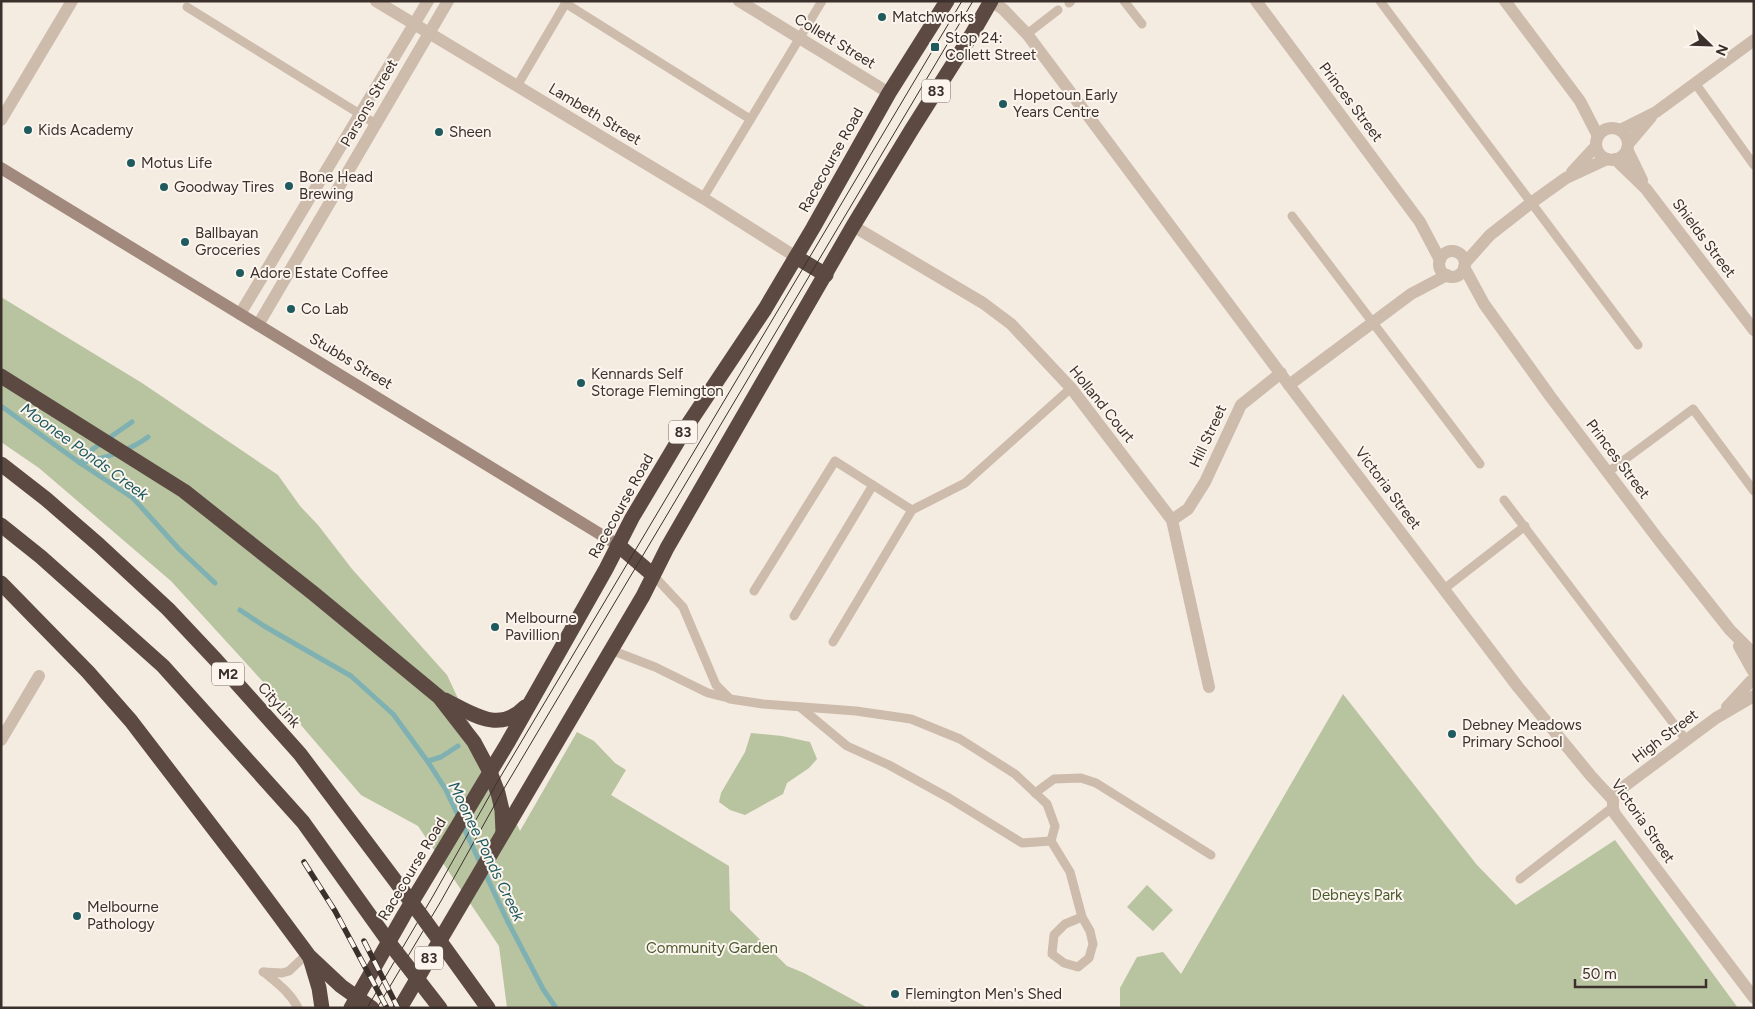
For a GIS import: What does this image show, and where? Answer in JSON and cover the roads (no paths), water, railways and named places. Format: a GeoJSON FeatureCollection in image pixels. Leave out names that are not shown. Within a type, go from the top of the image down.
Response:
{"type":"FeatureCollection","features":[{"type":"Feature","properties":{"kind":"highway","name":"Racecourse Road"},"geometry":{"type":"LineString","coordinates":[[354,1002],[530,703],[687,426],[765,309],[888,93],[947,1]]}},
{"type":"Feature","properties":{"kind":"highway","name":"83"},"geometry":{"type":"LineString","coordinates":[[400,1008],[611,650],[853,226],[991,1]]}},
{"type":"Feature","properties":{"kind":"highway"},"geometry":{"type":"LineString","coordinates":[[796,257],[826,275]]}},
{"type":"Feature","properties":{"kind":"highway"},"geometry":{"type":"LineString","coordinates":[[1,376],[184,491],[291,575],[439,697],[474,742],[487,777],[498,792],[502,810],[503,834]]}},
{"type":"Feature","properties":{"kind":"highway","name":"CityLink"},"geometry":{"type":"LineString","coordinates":[[1,464],[46,498],[99,545],[168,609],[216,660],[300,754],[488,1008]]}},
{"type":"Feature","properties":{"kind":"highway"},"geometry":{"type":"LineString","coordinates":[[1,525],[41,557],[163,666],[303,822],[391,945],[440,1008]]}},
{"type":"Feature","properties":{"kind":"highway","name":"Stubbs Street"},"geometry":{"type":"LineString","coordinates":[[618,545],[653,575]]}},
{"type":"Feature","properties":{"kind":"highway"},"geometry":{"type":"LineString","coordinates":[[1,583],[88,672],[131,721],[306,951],[354,1002],[372,1008]]}},
{"type":"Feature","properties":{"kind":"highway"},"geometry":{"type":"LineString","coordinates":[[439,697],[474,714],[494,721],[505,720],[518,714],[530,703]]}},
{"type":"Feature","properties":{"kind":"highway"},"geometry":{"type":"LineString","coordinates":[[306,951],[319,988],[322,1008]]}},
{"type":"Feature","properties":{"kind":"street"},"geometry":{"type":"LineString","coordinates":[[1,120],[72,1]]}},
{"type":"Feature","properties":{"kind":"street","name":"Lambeth Street"},"geometry":{"type":"LineString","coordinates":[[376,1],[703,198],[796,257]]}},
{"type":"Feature","properties":{"kind":"street","name":"Parsons Street"},"geometry":{"type":"LineString","coordinates":[[240,314],[428,1]]}},
{"type":"Feature","properties":{"kind":"street","name":"Parsons Street"},"geometry":{"type":"LineString","coordinates":[[258,325],[448,1]]}},
{"type":"Feature","properties":{"kind":"street","name":"Collett Street"},"geometry":{"type":"LineString","coordinates":[[739,1],[888,93]]}},
{"type":"Feature","properties":{"kind":"street","name":"Victoria Street"},"geometry":{"type":"LineString","coordinates":[[991,1],[1014,20],[1027,34],[1289,385],[1518,687],[1600,786],[1613,804],[1621,822],[1754,998]]}},
{"type":"Feature","properties":{"kind":"street","name":"Princes Street"},"geometry":{"type":"LineString","coordinates":[[1256,1],[1420,222],[1440,261]]}},
{"type":"Feature","properties":{"kind":"street"},"geometry":{"type":"LineString","coordinates":[[1505,1],[1580,102],[1597,141],[1600,154],[1611,159]]}},
{"type":"Feature","properties":{"kind":"street"},"geometry":{"type":"LineString","coordinates":[[1566,178],[1597,141],[1601,132],[1616,129],[1656,112],[1754,40]]}},
{"type":"Feature","properties":{"kind":"street"},"geometry":{"type":"LineString","coordinates":[[1580,102],[1627,138],[1627,147]]}},
{"type":"Feature","properties":{"kind":"street"},"geometry":{"type":"LineString","coordinates":[[1289,385],[1411,294],[1461,273],[1465,265],[1490,235],[1566,178],[1611,159],[1620,158],[1656,112]]}},
{"type":"Feature","properties":{"kind":"street","name":"Shields Street"},"geometry":{"type":"LineString","coordinates":[[1627,147],[1646,189]]}},
{"type":"Feature","properties":{"kind":"street","name":"Shields Street"},"geometry":{"type":"LineString","coordinates":[[1611,159],[1646,189],[1754,330]]}},
{"type":"Feature","properties":{"kind":"street","name":"Stubbs Street"},"geometry":{"type":"LineString","coordinates":[[1,168],[618,545]]}},
{"type":"Feature","properties":{"kind":"street","name":"Princes Street"},"geometry":{"type":"LineString","coordinates":[[1420,222],[1454,251]]}},
{"type":"Feature","properties":{"kind":"street","name":"Holland Court"},"geometry":{"type":"LineString","coordinates":[[853,226],[983,303],[1011,324],[1071,388],[1172,520],[1210,687]]}},
{"type":"Feature","properties":{"kind":"street"},"geometry":{"type":"LineString","coordinates":[[1411,294],[1445,254],[1490,235]]}},
{"type":"Feature","properties":{"kind":"street"},"geometry":{"type":"LineString","coordinates":[[1454,251],[1462,256],[1465,265]]}},
{"type":"Feature","properties":{"kind":"street"},"geometry":{"type":"LineString","coordinates":[[1440,261],[1442,270],[1450,276]]}},
{"type":"Feature","properties":{"kind":"street","name":"Princes Street"},"geometry":{"type":"LineString","coordinates":[[1465,265],[1484,304],[1608,472],[1730,630],[1754,654]]}},
{"type":"Feature","properties":{"kind":"street","name":"Princes Street"},"geometry":{"type":"LineString","coordinates":[[1450,276],[1484,304]]}},
{"type":"Feature","properties":{"kind":"street","name":"Hill Street"},"geometry":{"type":"LineString","coordinates":[[1172,520],[1188,509],[1205,482],[1241,405],[1280,373]]}},
{"type":"Feature","properties":{"kind":"street","name":"Princes Street"},"geometry":{"type":"LineString","coordinates":[[1730,630],[1753,678]]}},
{"type":"Feature","properties":{"kind":"street"},"geometry":{"type":"LineString","coordinates":[[1,740],[39,676]]}},
{"type":"Feature","properties":{"kind":"street","name":"High Street"},"geometry":{"type":"LineString","coordinates":[[1716,718],[1753,678]]}},
{"type":"Feature","properties":{"kind":"street","name":"High Street"},"geometry":{"type":"LineString","coordinates":[[1613,804],[1616,794],[1622,788],[1716,718],[1754,696]]}},
{"type":"Feature","properties":{"kind":"lane"},"geometry":{"type":"LineString","coordinates":[[703,198],[822,1]]}},
{"type":"Feature","properties":{"kind":"lane"},"geometry":{"type":"LineString","coordinates":[[1124,1],[1142,24]]}},
{"type":"Feature","properties":{"kind":"lane"},"geometry":{"type":"LineString","coordinates":[[1380,1],[1638,345]]}},
{"type":"Feature","properties":{"kind":"lane"},"geometry":{"type":"LineString","coordinates":[[517,86],[566,2],[750,119]]}},
{"type":"Feature","properties":{"kind":"lane"},"geometry":{"type":"LineString","coordinates":[[187,6],[376,124]]}},
{"type":"Feature","properties":{"kind":"lane"},"geometry":{"type":"LineString","coordinates":[[1027,34],[1058,10]]}},
{"type":"Feature","properties":{"kind":"lane"},"geometry":{"type":"LineString","coordinates":[[1695,84],[1754,165]]}},
{"type":"Feature","properties":{"kind":"lane"},"geometry":{"type":"LineString","coordinates":[[1292,216],[1480,464]]}},
{"type":"Feature","properties":{"kind":"lane"},"geometry":{"type":"LineString","coordinates":[[833,642],[912,510],[965,483],[1071,388]]}},
{"type":"Feature","properties":{"kind":"lane"},"geometry":{"type":"LineString","coordinates":[[1608,472],[1693,409],[1754,491]]}},
{"type":"Feature","properties":{"kind":"lane"},"geometry":{"type":"LineString","coordinates":[[754,591],[835,461],[912,510]]}},
{"type":"Feature","properties":{"kind":"lane"},"geometry":{"type":"LineString","coordinates":[[794,616],[874,486]]}},
{"type":"Feature","properties":{"kind":"lane"},"geometry":{"type":"LineString","coordinates":[[1504,500],[1686,740]]}},
{"type":"Feature","properties":{"kind":"lane"},"geometry":{"type":"LineString","coordinates":[[1444,589],[1525,526]]}},
{"type":"Feature","properties":{"kind":"lane"},"geometry":{"type":"LineString","coordinates":[[653,575],[683,607],[716,685],[730,699]]}},
{"type":"Feature","properties":{"kind":"lane"},"geometry":{"type":"LineString","coordinates":[[611,650],[655,667],[708,693],[730,699],[763,704],[856,711],[911,719],[960,739],[1015,774],[1047,804],[1056,826],[1050,841]]}},
{"type":"Feature","properties":{"kind":"lane"},"geometry":{"type":"LineString","coordinates":[[800,707],[847,746],[888,764],[949,798],[1022,843],[1050,841]]}},
{"type":"Feature","properties":{"kind":"lane"},"geometry":{"type":"LineString","coordinates":[[1035,793],[1054,779],[1081,778],[1096,783],[1210,855]]}},
{"type":"Feature","properties":{"kind":"lane"},"geometry":{"type":"LineString","coordinates":[[1520,879],[1613,804]]}},
{"type":"Feature","properties":{"kind":"lane"},"geometry":{"type":"LineString","coordinates":[[1050,841],[1070,872],[1082,917],[1090,931],[1093,944],[1089,958],[1078,967],[1064,963],[1052,954],[1054,935],[1065,924],[1082,917]]}},
{"type":"Feature","properties":{"kind":"lane"},"geometry":{"type":"LineString","coordinates":[[298,1008],[284,989],[263,972],[282,973],[289,971],[306,951]]}},
{"type":"Feature","properties":{"kind":"waterway","name":"Moonee Ponds Creek"},"geometry":{"type":"LineString","coordinates":[[1,406],[80,463],[133,498],[179,549],[215,583]]}},
{"type":"Feature","properties":{"kind":"waterway"},"geometry":{"type":"LineString","coordinates":[[81,463],[93,449],[132,422]]}},
{"type":"Feature","properties":{"kind":"waterway"},"geometry":{"type":"LineString","coordinates":[[80,463],[107,457],[148,437]]}},
{"type":"Feature","properties":{"kind":"waterway","name":"Moonee Ponds Creek"},"geometry":{"type":"LineString","coordinates":[[240,610],[351,676],[393,714],[446,790],[507,920],[543,989],[556,1008]]}},
{"type":"Feature","properties":{"kind":"waterway"},"geometry":{"type":"LineString","coordinates":[[428,761],[441,757],[458,746]]}},
{"type":"Feature","properties":{"kind":"tram line"},"geometry":{"type":"LineString","coordinates":[[367,1008],[495,786],[962,1]]}},
{"type":"Feature","properties":{"kind":"tram line"},"geometry":{"type":"LineString","coordinates":[[377,1008],[441,901],[499,797],[973,1]]}},
{"type":"Feature","properties":{"kind":"railway"},"geometry":{"type":"LineString","coordinates":[[304,862],[335,911],[387,1008]]}},
{"type":"Feature","properties":{"kind":"railway"},"geometry":{"type":"LineString","coordinates":[[364,941],[398,1008]]}},
{"type":"Feature","properties":{"kind":"place","name":"Matchworks"},"geometry":{"type":"Point","coordinates":[882,17]}},
{"type":"Feature","properties":{"kind":"place","name":"Stop 24: Collett Street"},"geometry":{"type":"Point","coordinates":[935,47]}},
{"type":"Feature","properties":{"kind":"place","name":"Hopetoun Early Years Centre"},"geometry":{"type":"Point","coordinates":[1003,104]}},
{"type":"Feature","properties":{"kind":"place","name":"Kids Academy"},"geometry":{"type":"Point","coordinates":[28,130]}},
{"type":"Feature","properties":{"kind":"place","name":"Sheen"},"geometry":{"type":"Point","coordinates":[439,132]}},
{"type":"Feature","properties":{"kind":"place","name":"Motus Life"},"geometry":{"type":"Point","coordinates":[131,163]}},
{"type":"Feature","properties":{"kind":"place","name":"Bone Head Brewing"},"geometry":{"type":"Point","coordinates":[289,186]}},
{"type":"Feature","properties":{"kind":"place","name":"Goodway Tires"},"geometry":{"type":"Point","coordinates":[164,187]}},
{"type":"Feature","properties":{"kind":"place","name":"Ballbayan Groceries"},"geometry":{"type":"Point","coordinates":[185,242]}},
{"type":"Feature","properties":{"kind":"place","name":"Adore Estate Coffee"},"geometry":{"type":"Point","coordinates":[240,273]}},
{"type":"Feature","properties":{"kind":"place","name":"Co Lab"},"geometry":{"type":"Point","coordinates":[291,309]}},
{"type":"Feature","properties":{"kind":"place","name":"Kennards Self Storage Flemington"},"geometry":{"type":"Point","coordinates":[581,383]}},
{"type":"Feature","properties":{"kind":"place","name":"Melbourne Pavillion"},"geometry":{"type":"Point","coordinates":[495,627]}},
{"type":"Feature","properties":{"kind":"place","name":"Debney Meadows Primary School"},"geometry":{"type":"Point","coordinates":[1452,734]}},
{"type":"Feature","properties":{"kind":"place","name":"Melbourne Pathology"},"geometry":{"type":"Point","coordinates":[77,916]}},
{"type":"Feature","properties":{"kind":"place","name":"Flemington Men's Shed"},"geometry":{"type":"Point","coordinates":[895,994]}},
{"type":"Feature","properties":{"kind":"park label","name":"Debneys Park"},"geometry":{"type":"Point","coordinates":[1357,895]}},
{"type":"Feature","properties":{"kind":"park label","name":"Community Garden"},"geometry":{"type":"Point","coordinates":[712,948]}}]}
